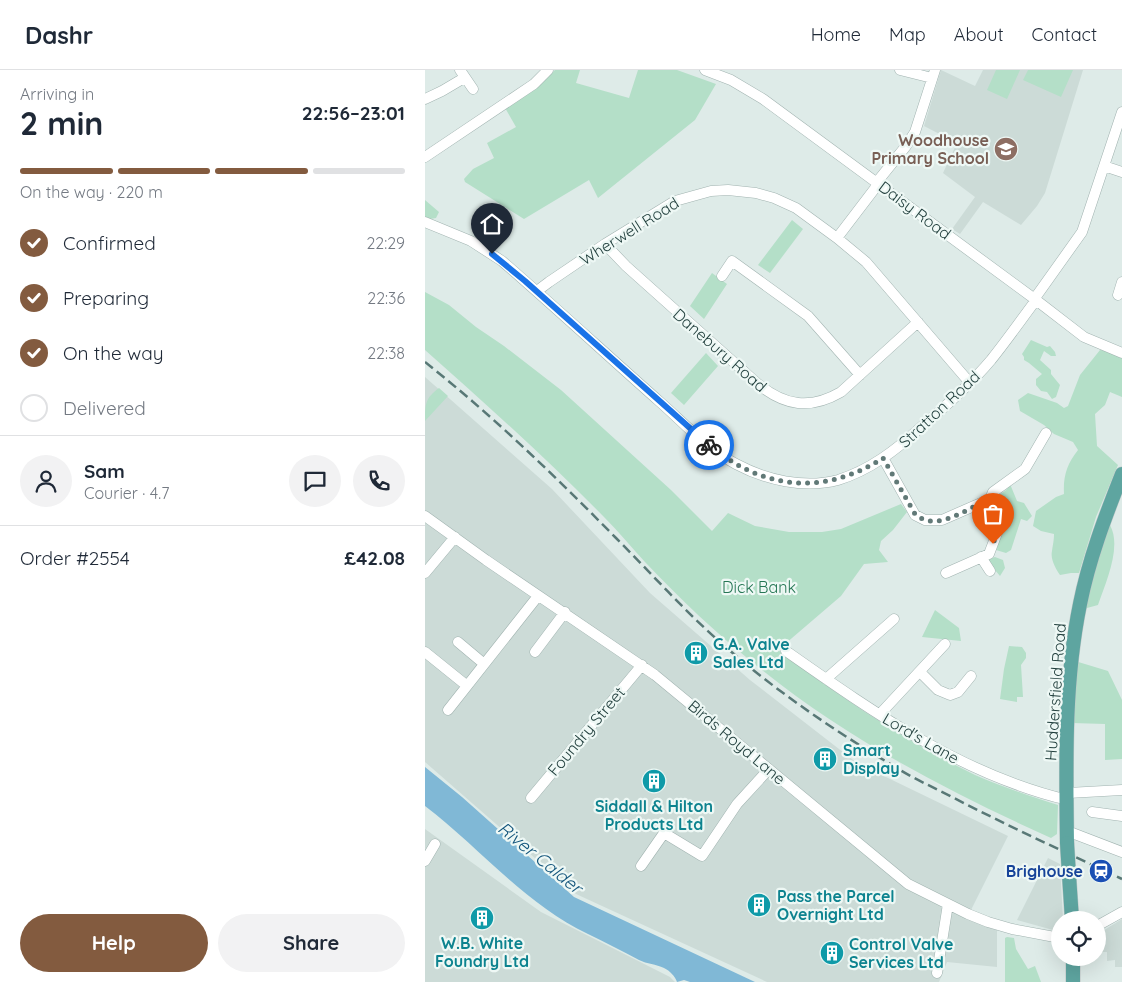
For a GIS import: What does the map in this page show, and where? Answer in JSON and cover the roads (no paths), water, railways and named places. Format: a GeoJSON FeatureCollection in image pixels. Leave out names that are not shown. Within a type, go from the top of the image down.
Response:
{"type":"FeatureCollection","features":[{"type":"Feature","properties":{"kind":"main road","name":"Huddersfield Road"},"geometry":{"type":"LineString","coordinates":[[1071,911],[1067,837],[1068,713],[1072,656],[1079,612],[1099,534],[1122,474]]}},
{"type":"Feature","properties":{"kind":"main road"},"geometry":{"type":"LineString","coordinates":[[1073,966],[1073,982]]}},
{"type":"Feature","properties":{"kind":"street"},"geometry":{"type":"LineString","coordinates":[[425,157],[534,84],[548,70]]}},
{"type":"Feature","properties":{"kind":"street","name":"Daisy Road"},"geometry":{"type":"LineString","coordinates":[[705,70],[731,80],[763,99],[1036,299],[1084,337],[1122,353]]}},
{"type":"Feature","properties":{"kind":"street"},"geometry":{"type":"LineString","coordinates":[[837,238],[915,132],[933,74],[900,70]]}},
{"type":"Feature","properties":{"kind":"street"},"geometry":{"type":"LineString","coordinates":[[425,99],[442,91],[462,74],[473,88]]}},
{"type":"Feature","properties":{"kind":"street","name":"Stratton Road"},"geometry":{"type":"LineString","coordinates":[[425,222],[459,235],[502,261],[725,458],[745,468],[787,482],[820,483],[846,477],[869,467],[883,458],[946,406],[990,360],[1036,299],[1079,237],[1088,218],[1122,112]]}},
{"type":"Feature","properties":{"kind":"street"},"geometry":{"type":"LineString","coordinates":[[1104,166],[1122,172]]}},
{"type":"Feature","properties":{"kind":"street","name":"Wherwell Road"},"geometry":{"type":"LineString","coordinates":[[537,292],[605,244],[669,203],[693,194],[722,190],[750,192],[779,200],[796,208],[837,238],[873,269],[969,382]]}},
{"type":"Feature","properties":{"kind":"street","name":"Danebury Road"},"geometry":{"type":"LineString","coordinates":[[605,244],[629,269],[758,384],[777,398],[797,403],[820,401],[841,392],[918,322]]}},
{"type":"Feature","properties":{"kind":"street"},"geometry":{"type":"LineString","coordinates":[[722,276],[732,262],[763,283],[811,320],[860,375]]}},
{"type":"Feature","properties":{"kind":"street"},"geometry":{"type":"LineString","coordinates":[[1118,295],[1122,282]]}},
{"type":"Feature","properties":{"kind":"street"},"geometry":{"type":"LineString","coordinates":[[883,458],[915,514],[921,519],[942,520],[990,499],[993,492],[1025,469],[1046,433]]}},
{"type":"Feature","properties":{"kind":"street"},"geometry":{"type":"LineString","coordinates":[[946,574],[989,554],[997,533],[983,502]]}},
{"type":"Feature","properties":{"kind":"street","name":"Birds Royd Lane"},"geometry":{"type":"LineString","coordinates":[[425,516],[642,665],[908,884],[977,918],[1000,926],[1051,936]]}},
{"type":"Feature","properties":{"kind":"street"},"geometry":{"type":"LineString","coordinates":[[425,573],[455,537]]}},
{"type":"Feature","properties":{"kind":"street"},"geometry":{"type":"LineString","coordinates":[[981,558],[990,571]]}},
{"type":"Feature","properties":{"kind":"street"},"geometry":{"type":"LineString","coordinates":[[448,710],[483,663],[539,596]]}},
{"type":"Feature","properties":{"kind":"street"},"geometry":{"type":"LineString","coordinates":[[535,652],[565,612]]}},
{"type":"Feature","properties":{"kind":"street"},"geometry":{"type":"LineString","coordinates":[[826,679],[894,619]]}},
{"type":"Feature","properties":{"kind":"street"},"geometry":{"type":"LineString","coordinates":[[458,642],[483,663]]}},
{"type":"Feature","properties":{"kind":"street"},"geometry":{"type":"LineString","coordinates":[[880,714],[945,644]]}},
{"type":"Feature","properties":{"kind":"street","name":"Lord's Lane"},"geometry":{"type":"LineString","coordinates":[[786,651],[923,742],[970,766],[1021,786],[1068,797],[1122,790]]}},
{"type":"Feature","properties":{"kind":"street"},"geometry":{"type":"LineString","coordinates":[[425,652],[466,685]]}},
{"type":"Feature","properties":{"kind":"street","name":"Foundry Street"},"geometry":{"type":"LineString","coordinates":[[531,798],[642,665]]}},
{"type":"Feature","properties":{"kind":"street"},"geometry":{"type":"LineString","coordinates":[[920,672],[938,690],[950,695],[957,692],[971,676]]}},
{"type":"Feature","properties":{"kind":"street"},"geometry":{"type":"LineString","coordinates":[[641,866],[664,833],[701,856],[737,804],[769,769]]}},
{"type":"Feature","properties":{"kind":"street"},"geometry":{"type":"LineString","coordinates":[[1092,812],[1122,816]]}},
{"type":"Feature","properties":{"kind":"street"},"geometry":{"type":"LineString","coordinates":[[1067,837],[1122,852]]}},
{"type":"Feature","properties":{"kind":"street"},"geometry":{"type":"LineString","coordinates":[[425,861],[435,844]]}},
{"type":"Feature","properties":{"kind":"street"},"geometry":{"type":"LineString","coordinates":[[937,973],[948,904]]}},
{"type":"Feature","properties":{"kind":"street"},"geometry":{"type":"LineString","coordinates":[[1106,921],[1122,912]]}},
{"type":"Feature","properties":{"kind":"water"},"geometry":{"type":"Polygon","coordinates":[[[425,767],[462,797],[574,897],[755,982],[690,982],[684,980],[677,982],[672,974],[664,968],[639,960],[565,922],[523,891],[425,806],[425,767]]]}},
{"type":"Feature","properties":{"kind":"railway"},"geometry":{"type":"LineString","coordinates":[[425,362],[547,469],[713,636],[789,697],[853,741],[910,776],[1122,879]]}},
{"type":"Feature","properties":{"kind":"place","name":"Woodhouse Primary School"},"geometry":{"type":"Point","coordinates":[1006,149]}},
{"type":"Feature","properties":{"kind":"place","name":"G.A. Valve Sales Ltd"},"geometry":{"type":"Point","coordinates":[696,653]}},
{"type":"Feature","properties":{"kind":"place","name":"Smart Display"},"geometry":{"type":"Point","coordinates":[825,759]}},
{"type":"Feature","properties":{"kind":"place","name":"Siddall & Hilton Products Ltd"},"geometry":{"type":"Point","coordinates":[654,781]}},
{"type":"Feature","properties":{"kind":"place","name":"Brighouse"},"geometry":{"type":"Point","coordinates":[1101,871]}},
{"type":"Feature","properties":{"kind":"place","name":"Pass the Parcel Overnight Ltd"},"geometry":{"type":"Point","coordinates":[759,905]}},
{"type":"Feature","properties":{"kind":"place","name":"W.B. White Foundry Ltd"},"geometry":{"type":"Point","coordinates":[482,918]}},
{"type":"Feature","properties":{"kind":"place","name":"Control Valve Services Ltd"},"geometry":{"type":"Point","coordinates":[832,953]}},
{"type":"Feature","properties":{"kind":"park label","name":"Dick Bank"},"geometry":{"type":"Point","coordinates":[759,587]}},
{"type":"Feature","properties":{"kind":"water label","name":"River Calder"},"geometry":{"type":"Point","coordinates":[540,858]}}]}
